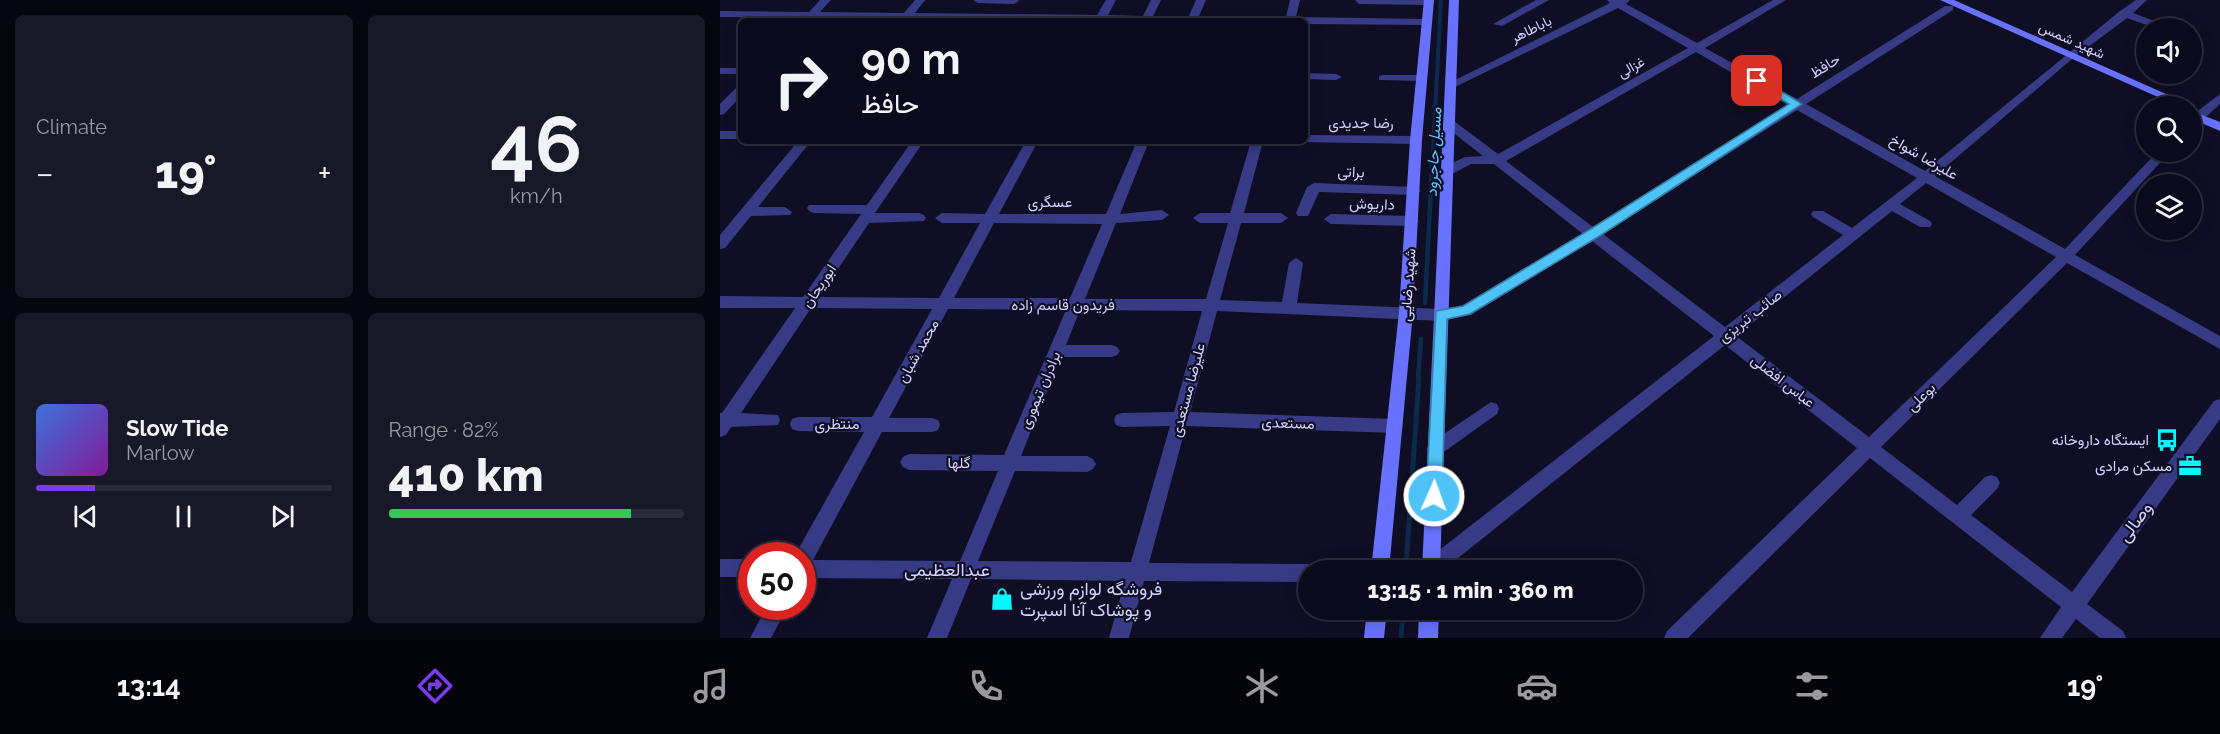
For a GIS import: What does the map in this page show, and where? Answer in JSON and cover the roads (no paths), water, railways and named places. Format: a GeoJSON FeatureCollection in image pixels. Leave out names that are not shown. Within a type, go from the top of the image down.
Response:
{"type":"FeatureCollection","features":[{"type":"Feature","properties":{"kind":"main road"},"geometry":{"type":"LineString","coordinates":[[1431,560],[1454,0]]}},
{"type":"Feature","properties":{"kind":"main road","name":"شهید شمس"},"geometry":{"type":"LineString","coordinates":[[1932,0],[1952,3],[2152,96]]}},
{"type":"Feature","properties":{"kind":"main road","name":"شهید رضایی"},"geometry":{"type":"LineString","coordinates":[[1381,560],[1406,312],[1416,140],[1429,1]]}},
{"type":"Feature","properties":{"kind":"main road","name":"شهید شمس"},"geometry":{"type":"LineString","coordinates":[[2070,58],[2163,96]]}},
{"type":"Feature","properties":{"kind":"main road"},"geometry":{"type":"LineString","coordinates":[[2202,117],[2220,121]]}},
{"type":"Feature","properties":{"kind":"main road"},"geometry":{"type":"LineString","coordinates":[[2202,119],[2220,128]]}},
{"type":"Feature","properties":{"kind":"main road"},"geometry":{"type":"LineString","coordinates":[[1374,638],[1376,620]]}},
{"type":"Feature","properties":{"kind":"main road"},"geometry":{"type":"LineString","coordinates":[[1428,638],[1429,620]]}},
{"type":"Feature","properties":{"kind":"street"},"geometry":{"type":"LineString","coordinates":[[720,14],[809,18],[826,0]]}},
{"type":"Feature","properties":{"kind":"street"},"geometry":{"type":"LineString","coordinates":[[906,18],[920,0]]}},
{"type":"Feature","properties":{"kind":"street"},"geometry":{"type":"LineString","coordinates":[[978,0],[1014,0]]}},
{"type":"Feature","properties":{"kind":"street"},"geometry":{"type":"LineString","coordinates":[[1002,18],[1014,0]]}},
{"type":"Feature","properties":{"kind":"street"},"geometry":{"type":"LineString","coordinates":[[1101,18],[1111,0]]}},
{"type":"Feature","properties":{"kind":"street"},"geometry":{"type":"LineString","coordinates":[[1147,18],[1156,0]]}},
{"type":"Feature","properties":{"kind":"street"},"geometry":{"type":"LineString","coordinates":[[1193,18],[1201,0]]}},
{"type":"Feature","properties":{"kind":"street"},"geometry":{"type":"LineString","coordinates":[[1291,18],[1295,0]]}},
{"type":"Feature","properties":{"kind":"street"},"geometry":{"type":"LineString","coordinates":[[1498,24],[1544,0]]}},
{"type":"Feature","properties":{"kind":"street","name":"غزالی"},"geometry":{"type":"LineString","coordinates":[[1497,160],[1781,0]]}},
{"type":"Feature","properties":{"kind":"street","name":"صائب تبریزی"},"geometry":{"type":"LineString","coordinates":[[1442,560],[1926,177],[2141,0]]}},
{"type":"Feature","properties":{"kind":"street"},"geometry":{"type":"LineString","coordinates":[[1359,2],[1429,1]]}},
{"type":"Feature","properties":{"kind":"street","name":"باباطاهر"},"geometry":{"type":"LineString","coordinates":[[1451,85],[1618,1]]}},
{"type":"Feature","properties":{"kind":"street","name":"علیرضا شواخ"},"geometry":{"type":"LineString","coordinates":[[1618,1],[2220,343]]}},
{"type":"Feature","properties":{"kind":"street","name":"حافظ"},"geometry":{"type":"LineString","coordinates":[[1406,312],[1441,315],[1466,311],[1593,234],[1952,3]]}},
{"type":"Feature","properties":{"kind":"street"},"geometry":{"type":"LineString","coordinates":[[2124,13],[2137,18]]}},
{"type":"Feature","properties":{"kind":"street"},"geometry":{"type":"LineString","coordinates":[[1308,21],[1427,22]]}},
{"type":"Feature","properties":{"kind":"street"},"geometry":{"type":"LineString","coordinates":[[720,71],[738,71]]}},
{"type":"Feature","properties":{"kind":"street"},"geometry":{"type":"LineString","coordinates":[[1308,76],[1335,77]]}},
{"type":"Feature","properties":{"kind":"street"},"geometry":{"type":"LineString","coordinates":[[1383,78],[1422,78]]}},
{"type":"Feature","properties":{"kind":"street"},"geometry":{"type":"LineString","coordinates":[[720,111],[738,92]]}},
{"type":"Feature","properties":{"kind":"street"},"geometry":{"type":"LineString","coordinates":[[2202,110],[2220,98]]}},
{"type":"Feature","properties":{"kind":"street","name":"عباس افضلی"},"geometry":{"type":"LineString","coordinates":[[1450,124],[2116,638]]}},
{"type":"Feature","properties":{"kind":"street"},"geometry":{"type":"LineString","coordinates":[[720,135],[738,135]]}},
{"type":"Feature","properties":{"kind":"street","name":"رضا جدیدی"},"geometry":{"type":"LineString","coordinates":[[1308,139],[1416,140]]}},
{"type":"Feature","properties":{"kind":"street"},"geometry":{"type":"LineString","coordinates":[[720,244],[803,144]]}},
{"type":"Feature","properties":{"kind":"street","name":"ابوریحان"},"geometry":{"type":"LineString","coordinates":[[722,423],[808,303],[916,144]]}},
{"type":"Feature","properties":{"kind":"street","name":"محمد شبان"},"geometry":{"type":"LineString","coordinates":[[812,542],[1030,144]]}},
{"type":"Feature","properties":{"kind":"street","name":"برادران تیموری"},"geometry":{"type":"LineString","coordinates":[[937,638],[1142,144]]}},
{"type":"Feature","properties":{"kind":"street","name":"علیرضا مستعدی"},"geometry":{"type":"LineString","coordinates":[[1119,638],[1256,144]]}},
{"type":"Feature","properties":{"kind":"street"},"geometry":{"type":"LineString","coordinates":[[1448,171],[1469,160],[1497,160]]}},
{"type":"Feature","properties":{"kind":"street","name":"بوعلی"},"geometry":{"type":"LineString","coordinates":[[1674,638],[2066,256],[2155,162]]}},
{"type":"Feature","properties":{"kind":"street","name":"براتی"},"geometry":{"type":"LineString","coordinates":[[1303,213],[1314,187],[1414,191]]}},
{"type":"Feature","properties":{"kind":"street"},"geometry":{"type":"LineString","coordinates":[[1891,205],[1925,224]]}},
{"type":"Feature","properties":{"kind":"street"},"geometry":{"type":"LineString","coordinates":[[814,208],[919,218]]}},
{"type":"Feature","properties":{"kind":"street"},"geometry":{"type":"LineString","coordinates":[[747,211],[785,212]]}},
{"type":"Feature","properties":{"kind":"street"},"geometry":{"type":"LineString","coordinates":[[1818,214],[1853,235]]}},
{"type":"Feature","properties":{"kind":"street","name":"عسگری"},"geometry":{"type":"LineString","coordinates":[[942,218],[1110,219],[1162,215]]}},
{"type":"Feature","properties":{"kind":"street"},"geometry":{"type":"LineString","coordinates":[[1200,218],[1281,218]]}},
{"type":"Feature","properties":{"kind":"street","name":"داریوش"},"geometry":{"type":"LineString","coordinates":[[1331,219],[1412,221]]}},
{"type":"Feature","properties":{"kind":"street"},"geometry":{"type":"LineString","coordinates":[[1289,308],[1296,262]]}},
{"type":"Feature","properties":{"kind":"street","name":"فریدون قاسم زاده"},"geometry":{"type":"LineString","coordinates":[[720,302],[1211,305],[1406,312]]}},
{"type":"Feature","properties":{"kind":"street"},"geometry":{"type":"LineString","coordinates":[[1056,351],[1112,351]]}},
{"type":"Feature","properties":{"kind":"street","name":"وصالی"},"geometry":{"type":"LineString","coordinates":[[2050,638],[2220,406]]}},
{"type":"Feature","properties":{"kind":"street"},"geometry":{"type":"LineString","coordinates":[[1435,448],[1491,410]]}},
{"type":"Feature","properties":{"kind":"street","name":"مستعدی"},"geometry":{"type":"LineString","coordinates":[[1122,420],[1180,419],[1395,426]]}},
{"type":"Feature","properties":{"kind":"street"},"geometry":{"type":"LineString","coordinates":[[722,423],[772,420]]}},
{"type":"Feature","properties":{"kind":"street","name":"منتظری"},"geometry":{"type":"LineString","coordinates":[[798,424],[932,425]]}},
{"type":"Feature","properties":{"kind":"street","name":"گلها"},"geometry":{"type":"LineString","coordinates":[[909,462],[1087,464]]}},
{"type":"Feature","properties":{"kind":"street"},"geometry":{"type":"LineString","coordinates":[[1958,516],[1991,483]]}},
{"type":"Feature","properties":{"kind":"street"},"geometry":{"type":"LineString","coordinates":[[720,568],[738,568]]}},
{"type":"Feature","properties":{"kind":"street","name":"عبدالعظیمی"},"geometry":{"type":"LineString","coordinates":[[816,569],[1298,573]]}},
{"type":"Feature","properties":{"kind":"street"},"geometry":{"type":"LineString","coordinates":[[760,638],[770,620]]}},
{"type":"Feature","properties":{"kind":"waterway","name":"مسیل جاجرود"},"geometry":{"type":"LineString","coordinates":[[1432,169],[1441,0]]}},
{"type":"Feature","properties":{"kind":"waterway","name":"مسیل جاجرود"},"geometry":{"type":"LineString","coordinates":[[1425,303],[1432,167]]}},
{"type":"Feature","properties":{"kind":"waterway","name":"مسیل جاجرود"},"geometry":{"type":"LineString","coordinates":[[1418,378],[1421,339]]}},
{"type":"Feature","properties":{"kind":"waterway","name":"مسیل جاجرود"},"geometry":{"type":"LineString","coordinates":[[1406,560],[1419,377]]}},
{"type":"Feature","properties":{"kind":"waterway","name":"مسیل جاجرود"},"geometry":{"type":"LineString","coordinates":[[1401,638],[1402,620]]}},
{"type":"Feature","properties":{"kind":"place","name":"ایستگاه داروخانه"},"geometry":{"type":"Point","coordinates":[2167,440]}},
{"type":"Feature","properties":{"kind":"place","name":"مسکن مرادی"},"geometry":{"type":"Point","coordinates":[2190,466]}},
{"type":"Feature","properties":{"kind":"place","name":"فروشگه لوازم ورزشی و پوشاک آنا اسپرت"},"geometry":{"type":"Point","coordinates":[1002,599]}}]}
